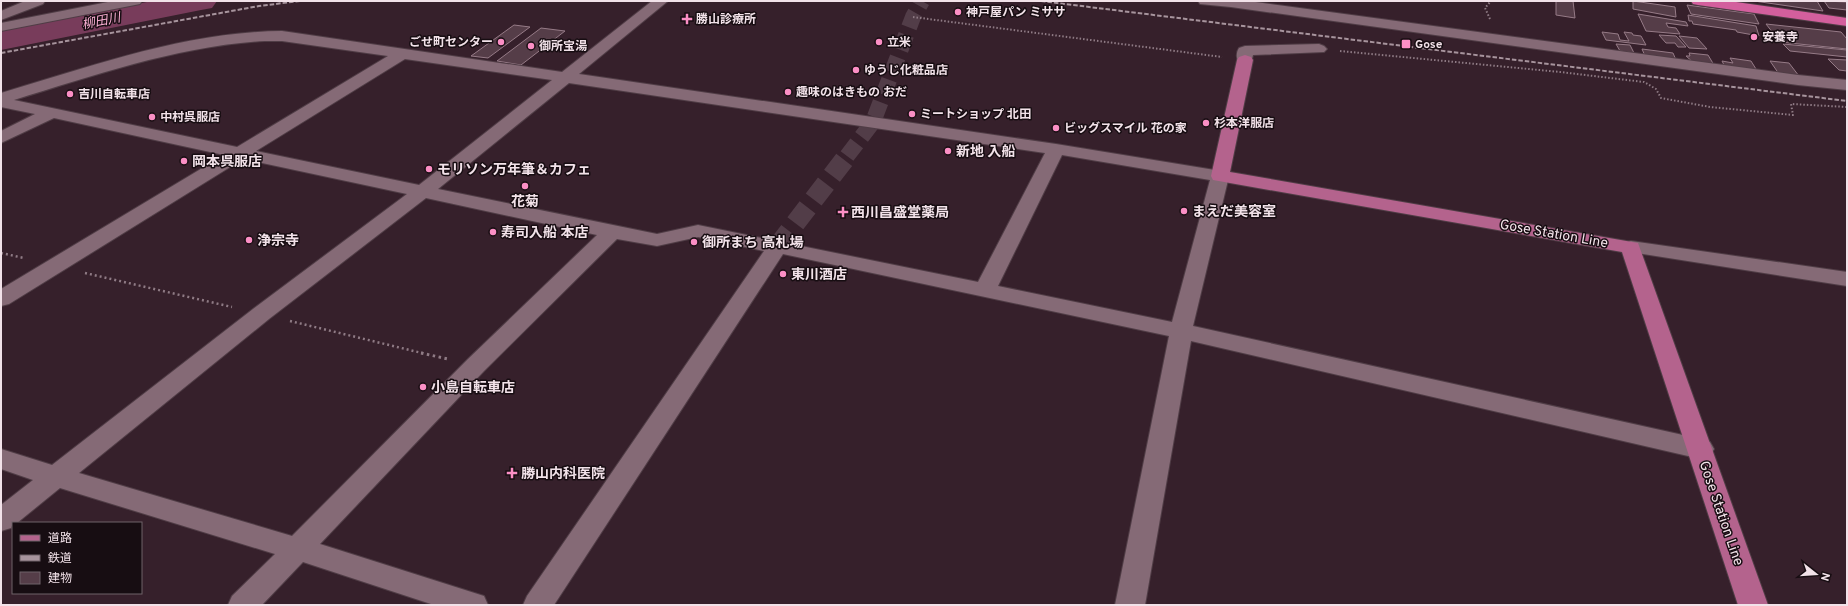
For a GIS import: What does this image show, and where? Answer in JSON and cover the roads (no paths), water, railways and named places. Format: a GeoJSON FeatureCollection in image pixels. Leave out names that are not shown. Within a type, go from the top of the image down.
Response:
{"type":"FeatureCollection","features":[{"type":"Feature","properties":{"kind":"highway"},"geometry":{"type":"LineString","coordinates":[[1698,1],[1738,4],[1847,22]]}},
{"type":"Feature","properties":{"kind":"main road"},"geometry":{"type":"LineString","coordinates":[[1220,176],[1245,60]]}},
{"type":"Feature","properties":{"kind":"main road","name":"Gose Station Line"},"geometry":{"type":"LineString","coordinates":[[1220,176],[1631,246],[1753,605]]}},
{"type":"Feature","properties":{"kind":"street"},"geometry":{"type":"LineString","coordinates":[[1,16],[38,1]]}},
{"type":"Feature","properties":{"kind":"street"},"geometry":{"type":"LineString","coordinates":[[1,27],[135,1]]}},
{"type":"Feature","properties":{"kind":"street"},"geometry":{"type":"LineString","coordinates":[[1,520],[54,476],[261,314],[421,193],[563,77],[660,1]]}},
{"type":"Feature","properties":{"kind":"street"},"geometry":{"type":"LineString","coordinates":[[1205,1],[1231,3],[1798,80],[1847,85]]}},
{"type":"Feature","properties":{"kind":"street"},"geometry":{"type":"LineString","coordinates":[[1,98],[157,54],[201,44],[243,38],[282,36],[1056,149],[1220,176],[1181,332],[1130,605]]}},
{"type":"Feature","properties":{"kind":"street"},"geometry":{"type":"LineString","coordinates":[[1245,60],[1245,50],[1319,49]]}},
{"type":"Feature","properties":{"kind":"street"},"geometry":{"type":"LineString","coordinates":[[1,299],[402,54]]}},
{"type":"Feature","properties":{"kind":"street"},"geometry":{"type":"LineString","coordinates":[[1,102],[421,193],[612,232],[657,240],[698,231],[1181,332],[1701,449]]}},
{"type":"Feature","properties":{"kind":"street"},"geometry":{"type":"LineString","coordinates":[[1,138],[52,113]]}},
{"type":"Feature","properties":{"kind":"street"},"geometry":{"type":"LineString","coordinates":[[985,290],[1056,149]]}},
{"type":"Feature","properties":{"kind":"street"},"geometry":{"type":"LineString","coordinates":[[243,605],[476,365],[612,232]]}},
{"type":"Feature","properties":{"kind":"street"},"geometry":{"type":"LineString","coordinates":[[1631,246],[1847,279]]}},
{"type":"Feature","properties":{"kind":"street"},"geometry":{"type":"LineString","coordinates":[[538,605],[776,247]]}},
{"type":"Feature","properties":{"kind":"street"},"geometry":{"type":"LineString","coordinates":[[1,459],[298,549],[473,605]]}},
{"type":"Feature","properties":{"kind":"waterway","name":"柳田川"},"geometry":{"type":"LineString","coordinates":[[1,40],[201,1]]}},
{"type":"Feature","properties":{"kind":"tunnel"},"geometry":{"type":"LineString","coordinates":[[847,156],[873,122],[913,17],[922,1]]}},
{"type":"Feature","properties":{"kind":"tunnel"},"geometry":{"type":"LineString","coordinates":[[777,247],[848,155]]}},
{"type":"Feature","properties":{"kind":"railway"},"geometry":{"type":"LineString","coordinates":[[1,53],[259,6],[300,1]]}},
{"type":"Feature","properties":{"kind":"railway"},"geometry":{"type":"LineString","coordinates":[[1041,1],[1847,101]]}},
{"type":"Feature","properties":{"kind":"place","name":"神戸屋パン ミササ"},"geometry":{"type":"Point","coordinates":[958,12]}},
{"type":"Feature","properties":{"kind":"place","name":"勝山診療所"},"geometry":{"type":"Point","coordinates":[687,19]}},
{"type":"Feature","properties":{"kind":"place","name":"安養寺"},"geometry":{"type":"Point","coordinates":[1754,37]}},
{"type":"Feature","properties":{"kind":"place","name":"ごせ町センター"},"geometry":{"type":"Point","coordinates":[501,42]}},
{"type":"Feature","properties":{"kind":"place","name":"立米"},"geometry":{"type":"Point","coordinates":[879,42]}},
{"type":"Feature","properties":{"kind":"place","name":"Gose"},"geometry":{"type":"Point","coordinates":[1406,44]}},
{"type":"Feature","properties":{"kind":"place","name":"御所宝湯"},"geometry":{"type":"Point","coordinates":[531,46]}},
{"type":"Feature","properties":{"kind":"place","name":"ゆうじ化粧品店"},"geometry":{"type":"Point","coordinates":[856,70]}},
{"type":"Feature","properties":{"kind":"place","name":"趣味のはきもの おだ"},"geometry":{"type":"Point","coordinates":[788,92]}},
{"type":"Feature","properties":{"kind":"place","name":"吉川自転車店"},"geometry":{"type":"Point","coordinates":[70,94]}},
{"type":"Feature","properties":{"kind":"place","name":"ミートショップ 北田"},"geometry":{"type":"Point","coordinates":[912,114]}},
{"type":"Feature","properties":{"kind":"place","name":"中村呉服店"},"geometry":{"type":"Point","coordinates":[152,117]}},
{"type":"Feature","properties":{"kind":"place","name":"杉本洋服店"},"geometry":{"type":"Point","coordinates":[1206,123]}},
{"type":"Feature","properties":{"kind":"place","name":"ビッグスマイル 花の家"},"geometry":{"type":"Point","coordinates":[1056,128]}},
{"type":"Feature","properties":{"kind":"place","name":"新地 入船"},"geometry":{"type":"Point","coordinates":[948,151]}},
{"type":"Feature","properties":{"kind":"place","name":"岡本呉服店"},"geometry":{"type":"Point","coordinates":[184,161]}},
{"type":"Feature","properties":{"kind":"place","name":"モリソン万年筆＆カフェ"},"geometry":{"type":"Point","coordinates":[429,169]}},
{"type":"Feature","properties":{"kind":"place","name":"花菊"},"geometry":{"type":"Point","coordinates":[525,186]}},
{"type":"Feature","properties":{"kind":"place","name":"まえだ美容室"},"geometry":{"type":"Point","coordinates":[1184,211]}},
{"type":"Feature","properties":{"kind":"place","name":"西川昌盛堂薬局"},"geometry":{"type":"Point","coordinates":[843,212]}},
{"type":"Feature","properties":{"kind":"place","name":"寿司入船 本店"},"geometry":{"type":"Point","coordinates":[493,232]}},
{"type":"Feature","properties":{"kind":"place","name":"浄宗寺"},"geometry":{"type":"Point","coordinates":[249,240]}},
{"type":"Feature","properties":{"kind":"place","name":"御所まち 高札場"},"geometry":{"type":"Point","coordinates":[694,242]}},
{"type":"Feature","properties":{"kind":"place","name":"東川酒店"},"geometry":{"type":"Point","coordinates":[783,274]}},
{"type":"Feature","properties":{"kind":"place","name":"小島自転車店"},"geometry":{"type":"Point","coordinates":[423,387]}},
{"type":"Feature","properties":{"kind":"place","name":"勝山内科医院"},"geometry":{"type":"Point","coordinates":[512,473]}}]}
